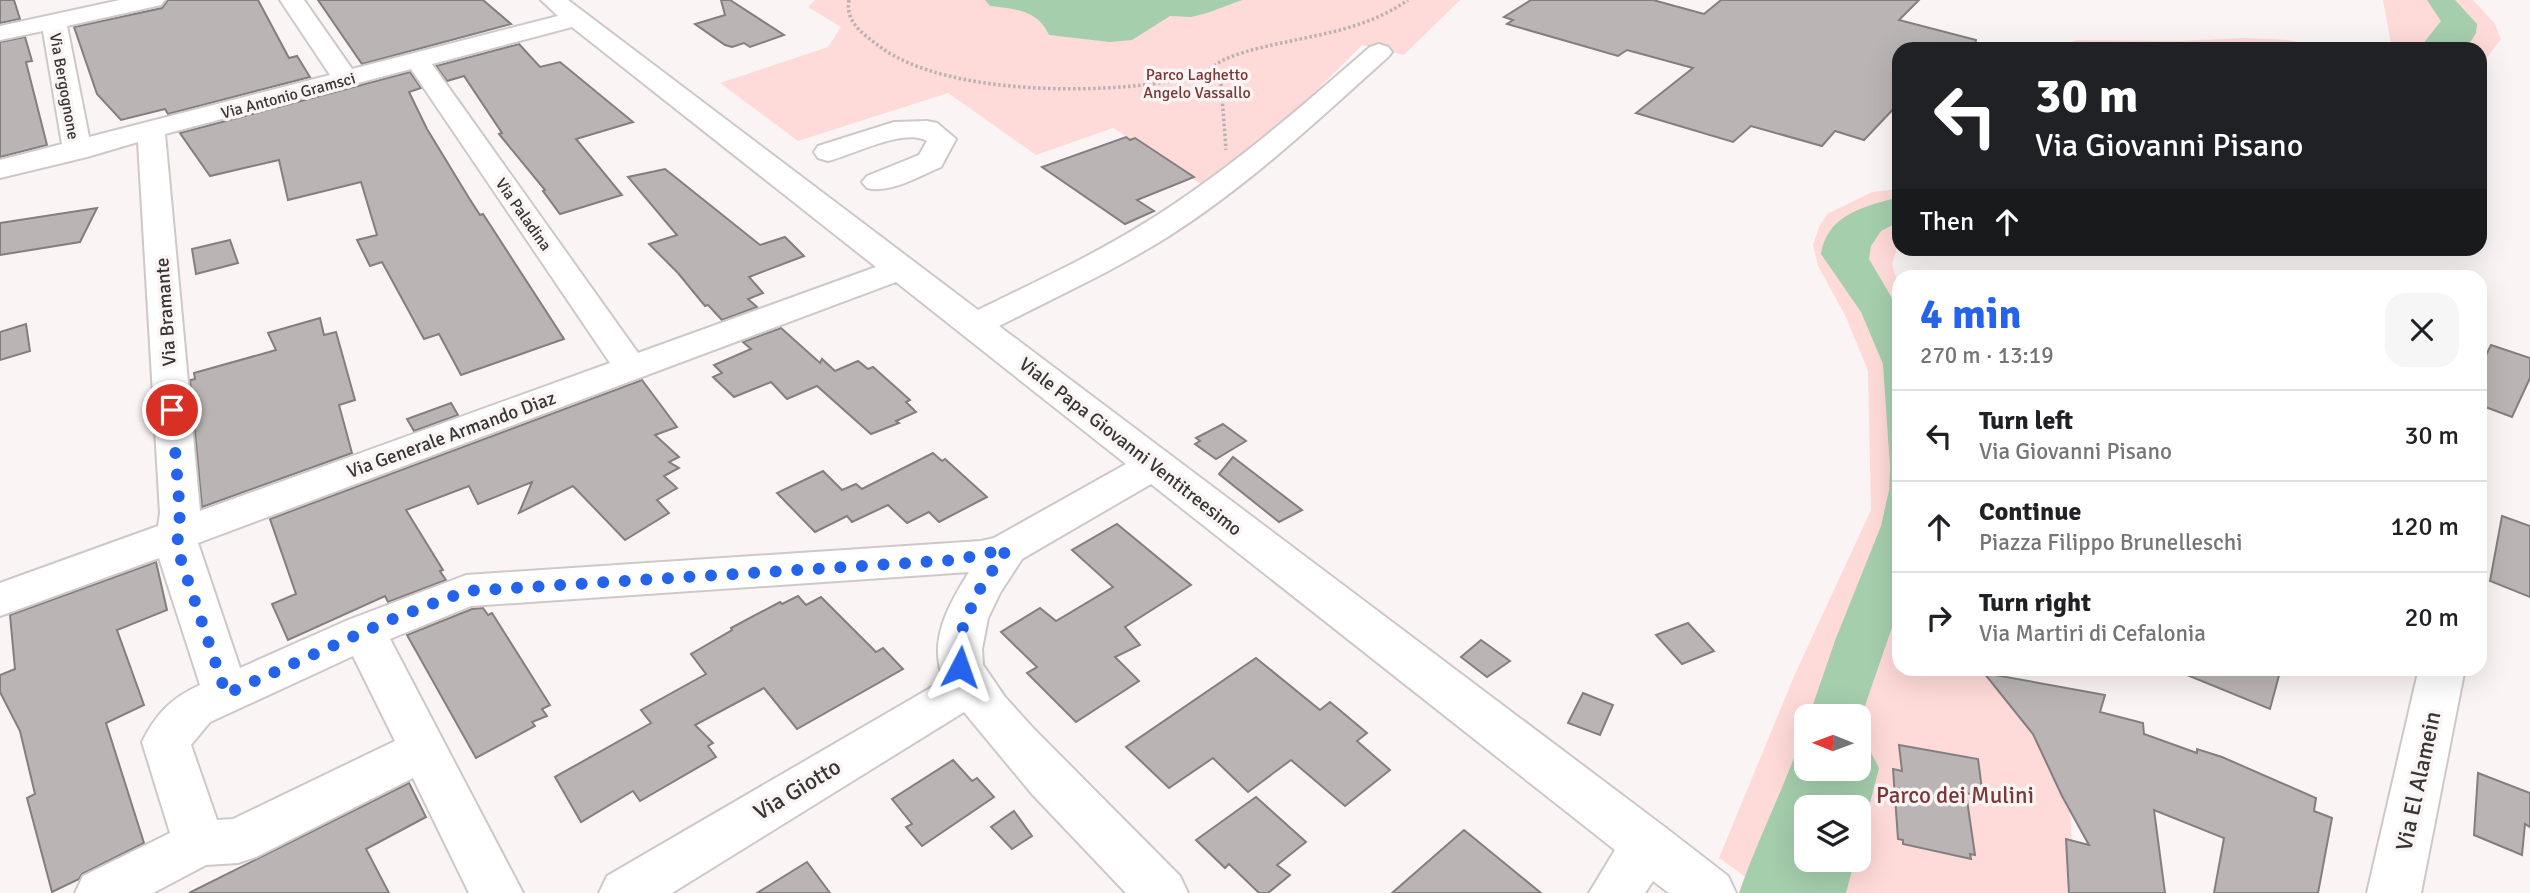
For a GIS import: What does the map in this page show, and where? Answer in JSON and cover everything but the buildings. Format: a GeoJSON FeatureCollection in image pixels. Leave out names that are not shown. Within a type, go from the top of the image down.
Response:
{"type":"FeatureCollection","features":[{"type":"Feature","properties":{"kind":"street"},"geometry":{"type":"LineString","coordinates":[[0,33],[153,0]]}},
{"type":"Feature","properties":{"kind":"street"},"geometry":{"type":"LineString","coordinates":[[292,0],[346,79]]}},
{"type":"Feature","properties":{"kind":"street","name":"Viale Papa Giovanni Ventitreesimo"},"geometry":{"type":"LineString","coordinates":[[553,0],[1709,893]]}},
{"type":"Feature","properties":{"kind":"street","name":"Via Antonio Gramsci"},"geometry":{"type":"LineString","coordinates":[[0,169],[77,151],[576,18]]}},
{"type":"Feature","properties":{"kind":"street","name":"Via Bergognone"},"geometry":{"type":"LineString","coordinates":[[54,21],[77,151]]}},
{"type":"Feature","properties":{"kind":"street"},"geometry":{"type":"LineString","coordinates":[[974,325],[1083,271],[1157,229],[1215,191],[1379,52]]}},
{"type":"Feature","properties":{"kind":"street","name":"Via Paladina"},"geometry":{"type":"LineString","coordinates":[[416,60],[631,368]]}},
{"type":"Feature","properties":{"kind":"street"},"geometry":{"type":"LineString","coordinates":[[808,153],[894,130],[927,129],[943,139],[931,161],[877,182],[841,222]]}},
{"type":"Feature","properties":{"kind":"street","name":"Via Bramante"},"geometry":{"type":"LineString","coordinates":[[151,131],[180,513],[177,548],[226,694]]}},
{"type":"Feature","properties":{"kind":"street"},"geometry":{"type":"LineString","coordinates":[[757,157],[808,153],[870,158],[877,182]]}},
{"type":"Feature","properties":{"kind":"street","name":"Via Generale Armando Diaz"},"geometry":{"type":"LineString","coordinates":[[0,600],[902,269]]}},
{"type":"Feature","properties":{"kind":"street"},"geometry":{"type":"LineString","coordinates":[[200,843],[166,742],[193,709],[364,632],[466,591],[956,560],[1007,549],[1156,465]]}},
{"type":"Feature","properties":{"kind":"street"},"geometry":{"type":"LineString","coordinates":[[1007,549],[980,589],[963,625],[960,667],[970,688],[984,707],[1161,893]]}},
{"type":"Feature","properties":{"kind":"street"},"geometry":{"type":"LineString","coordinates":[[364,632],[496,893]]}},
{"type":"Feature","properties":{"kind":"street","name":"Via El Alamein"},"geometry":{"type":"LineString","coordinates":[[2394,893],[2440,676]]}},
{"type":"Feature","properties":{"kind":"street","name":"Via Giotto"},"geometry":{"type":"LineString","coordinates":[[626,893],[942,702],[970,688]]}},
{"type":"Feature","properties":{"kind":"street"},"geometry":{"type":"LineString","coordinates":[[102,893],[200,843],[238,841],[424,750]]}},
{"type":"Feature","properties":{"kind":"street"},"geometry":{"type":"LineString","coordinates":[[1616,893],[1648,844]]}},
{"type":"Feature","properties":{"kind":"path"},"geometry":{"type":"LineString","coordinates":[[849,0],[847,9],[852,22],[884,52],[918,68],[960,79],[1009,85],[1115,89],[1203,74],[1210,67],[1239,54],[1282,42],[1346,30],[1389,15],[1408,0]]}},
{"type":"Feature","properties":{"kind":"path"},"geometry":{"type":"LineString","coordinates":[[1203,74],[1221,83],[1227,155],[1242,168]]}},
{"type":"Feature","properties":{"kind":"green space","name":"Parco Laghetto Angelo Vassallo"},"geometry":{"type":"Polygon","coordinates":[[[815,0],[1460,0],[1404,55],[1362,45],[1309,98],[1204,186],[1113,128],[1036,155],[948,93],[798,141],[720,83],[828,47],[841,27],[808,7],[815,0]]]}},
{"type":"Feature","properties":{"kind":"green space"},"geometry":{"type":"Polygon","coordinates":[[[2383,0],[2473,0],[2495,24],[2501,39],[2487,58],[2487,42],[2391,42],[2383,0]]]}},
{"type":"Feature","properties":{"kind":"green space"},"geometry":{"type":"Polygon","coordinates":[[[2245,38],[2297,42],[2071,42],[2245,38]]]}},
{"type":"Feature","properties":{"kind":"green space","name":"Parco dei Mulini"},"geometry":{"type":"Polygon","coordinates":[[[1892,190],[1892,256],[1895,256],[1892,264],[1892,676],[1992,676],[1996,679],[2033,733],[2070,810],[2074,893],[1768,893],[1719,858],[1795,674],[1871,510],[1868,371],[1846,317],[1818,266],[1813,245],[1827,214],[1872,192],[1892,190]]]}},
{"type":"Feature","properties":{"kind":"shaded area"},"geometry":{"type":"Polygon","coordinates":[[[985,0],[1242,0],[1191,17],[1170,16],[1132,40],[1110,42],[1049,35],[1039,20],[1025,12],[990,6],[985,0]]]}},
{"type":"Feature","properties":{"kind":"shaded area"},"geometry":{"type":"Polygon","coordinates":[[[2427,0],[2455,0],[2477,24],[2476,33],[2470,42],[2424,42],[2441,21],[2427,0]]]}},
{"type":"Feature","properties":{"kind":"shaded area"},"geometry":{"type":"Polygon","coordinates":[[[1892,199],[1892,226],[1881,231],[1871,246],[1869,259],[1892,298],[1892,627],[1866,704],[1813,704],[1836,638],[1881,526],[1889,490],[1883,364],[1861,312],[1821,254],[1831,229],[1861,208],[1892,199]]]}},
{"type":"Feature","properties":{"kind":"shaded area"},"geometry":{"type":"Polygon","coordinates":[[[1794,756],[1794,781],[1840,781],[1835,795],[1794,795],[1794,872],[1809,872],[1803,893],[1739,893],[1755,851],[1794,756]]]}},
{"type":"Feature","properties":{"kind":"waterway"},"geometry":{"type":"LineString","coordinates":[[1835,795],[1839,781]]}},
{"type":"Feature","properties":{"kind":"waterway"},"geometry":{"type":"LineString","coordinates":[[1807,893],[1813,872]]}},
{"type":"Feature","properties":{"kind":"route"},"geometry":{"type":"LineString","coordinates":[[172,410],[180,513],[177,548],[226,694],[390,620],[466,591],[956,560],[1007,549],[980,589],[963,625],[960,667]]}}]}
